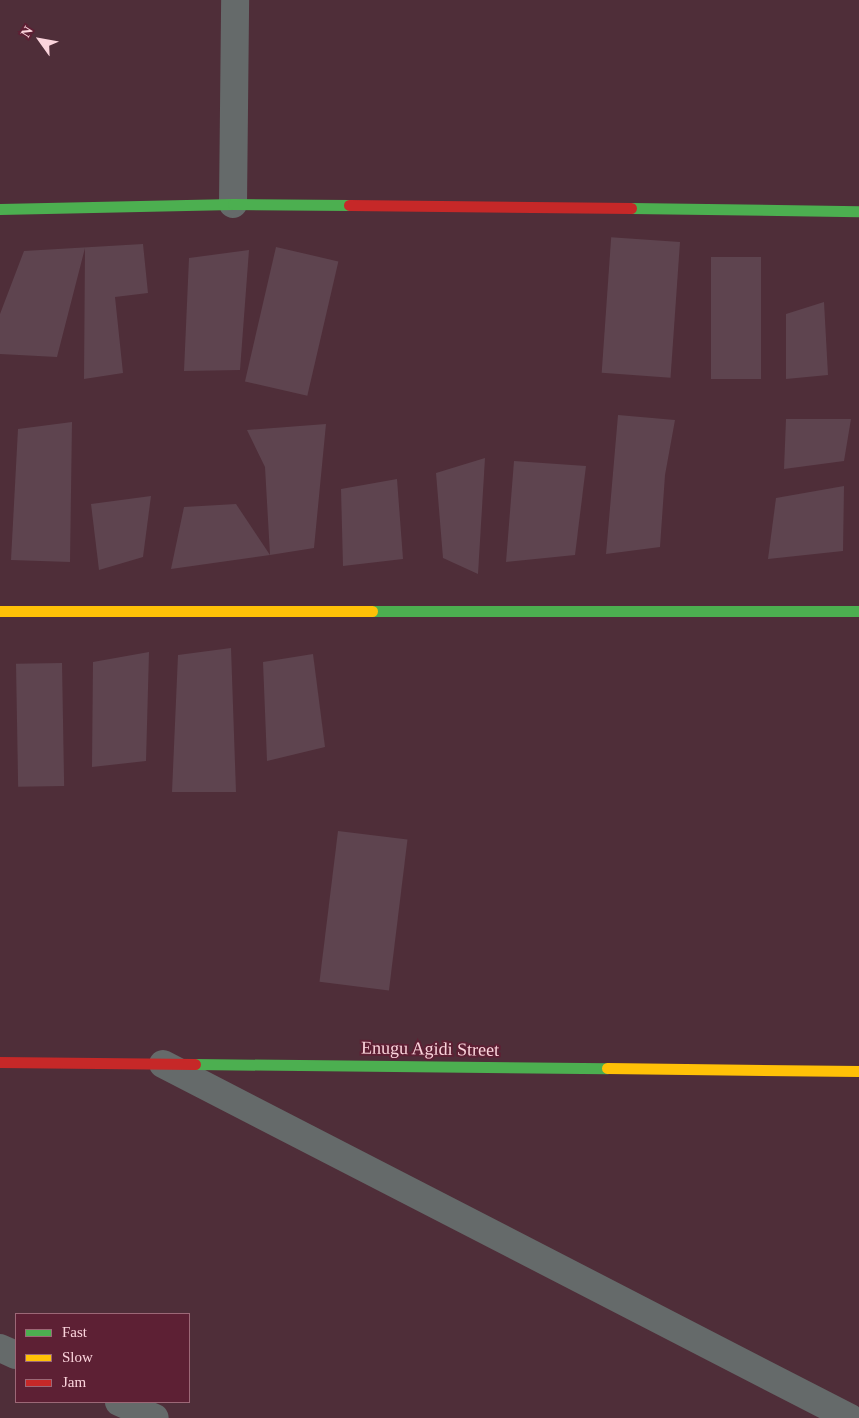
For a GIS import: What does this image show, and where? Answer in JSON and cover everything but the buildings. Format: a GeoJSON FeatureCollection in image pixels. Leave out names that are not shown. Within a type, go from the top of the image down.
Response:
{"type":"FeatureCollection","features":[{"type":"Feature","properties":{"kind":"street"},"geometry":{"type":"LineString","coordinates":[[233,204],[235,0]]}},
{"type":"Feature","properties":{"kind":"street"},"geometry":{"type":"LineString","coordinates":[[0,209],[233,204],[859,211]]}},
{"type":"Feature","properties":{"kind":"street"},"geometry":{"type":"LineString","coordinates":[[0,612],[859,611]]}},
{"type":"Feature","properties":{"kind":"street","name":"Enugu Agidi Street"},"geometry":{"type":"LineString","coordinates":[[0,1062],[859,1071]]}},
{"type":"Feature","properties":{"kind":"street"},"geometry":{"type":"LineString","coordinates":[[163,1064],[850,1418]]}},
{"type":"Feature","properties":{"kind":"street"},"geometry":{"type":"LineString","coordinates":[[0,1348],[15,1355]]}},
{"type":"Feature","properties":{"kind":"street"},"geometry":{"type":"LineString","coordinates":[[121,1403],[155,1418]]}},
{"type":"Feature","properties":{"kind":"traffic: fast"},"geometry":{"type":"LineString","coordinates":[[0,209],[233,204],[349,205]]}},
{"type":"Feature","properties":{"kind":"traffic: fast"},"geometry":{"type":"LineString","coordinates":[[631,208],[859,211]]}},
{"type":"Feature","properties":{"kind":"traffic: fast"},"geometry":{"type":"LineString","coordinates":[[372,611],[859,611]]}},
{"type":"Feature","properties":{"kind":"traffic: fast"},"geometry":{"type":"LineString","coordinates":[[195,1064],[607,1068]]}},
{"type":"Feature","properties":{"kind":"traffic: slow"},"geometry":{"type":"LineString","coordinates":[[0,611],[372,611]]}},
{"type":"Feature","properties":{"kind":"traffic: slow"},"geometry":{"type":"LineString","coordinates":[[607,1068],[859,1071]]}},
{"type":"Feature","properties":{"kind":"traffic: jam"},"geometry":{"type":"LineString","coordinates":[[349,205],[631,208]]}},
{"type":"Feature","properties":{"kind":"traffic: jam"},"geometry":{"type":"LineString","coordinates":[[0,1062],[195,1064]]}}]}
